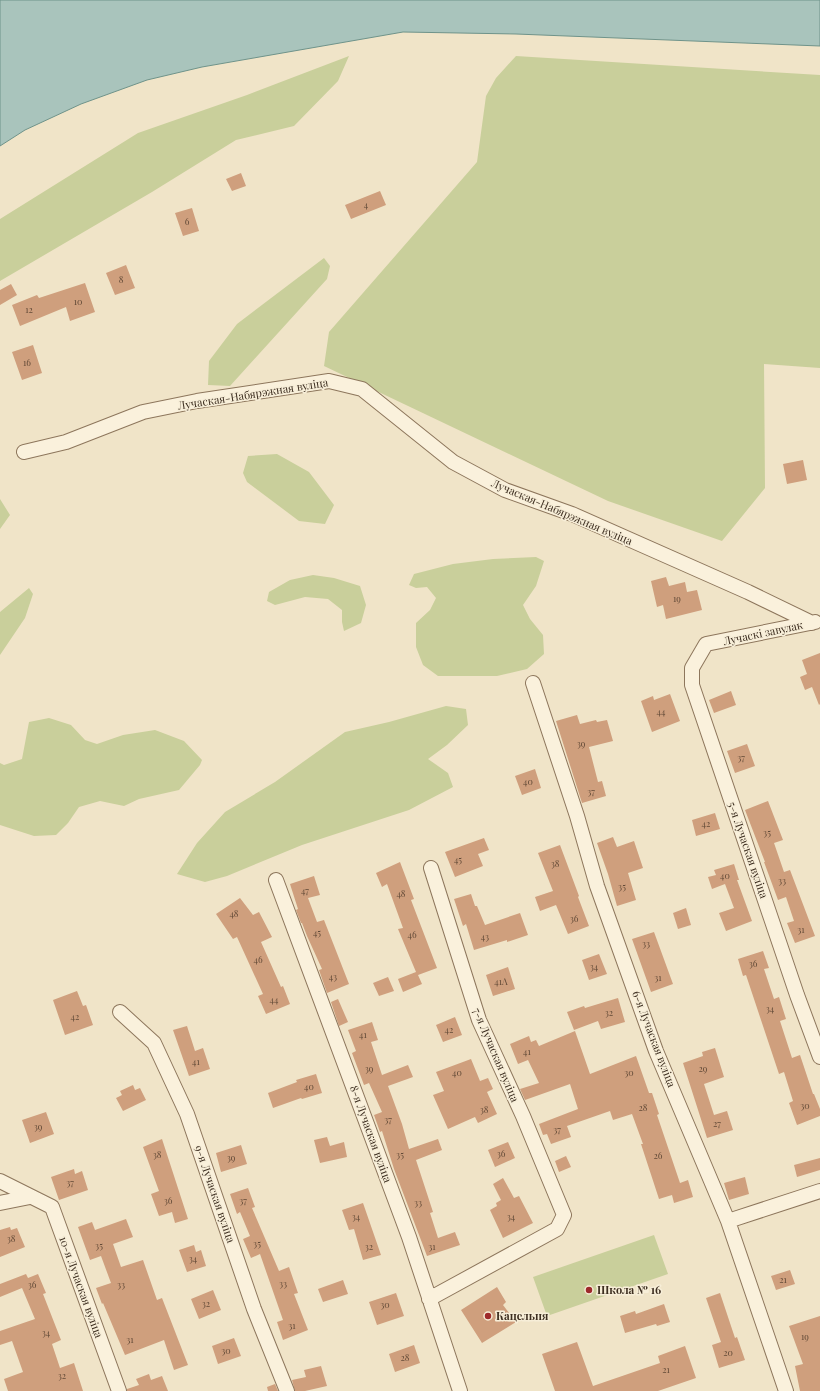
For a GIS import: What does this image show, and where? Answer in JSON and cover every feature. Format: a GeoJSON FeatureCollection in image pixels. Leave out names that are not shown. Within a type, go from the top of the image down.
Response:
{"type":"FeatureCollection","features":[{"type":"Feature","properties":{"kind":"street","name":"Лучаская-Набярэжная вуліца"},"geometry":{"type":"LineString","coordinates":[[24,452],[66,442],[143,412],[197,401],[329,381],[362,389],[452,462],[504,490],[572,514],[816,622]]}},
{"type":"Feature","properties":{"kind":"street","name":"Лучаскі завулак"},"geometry":{"type":"LineString","coordinates":[[706,644],[816,622]]}},
{"type":"Feature","properties":{"kind":"street","name":"5-я Лучаская вуліца"},"geometry":{"type":"LineString","coordinates":[[706,644],[692,668],[692,685],[797,995],[820,1057]]}},
{"type":"Feature","properties":{"kind":"street","name":"6-я Лучаская вуліца"},"geometry":{"type":"LineString","coordinates":[[533,683],[577,816],[597,886],[656,1050],[728,1221],[786,1391]]}},
{"type":"Feature","properties":{"kind":"street","name":"7-я Лучаская вуліца"},"geometry":{"type":"LineString","coordinates":[[429,1299],[557,1229],[564,1215],[523,1116],[479,1020],[431,868]]}},
{"type":"Feature","properties":{"kind":"street","name":"8-я Лучаская вуліца"},"geometry":{"type":"LineString","coordinates":[[276,880],[409,1237],[460,1391]]}},
{"type":"Feature","properties":{"kind":"street","name":"9-я Лучаская вуліца"},"geometry":{"type":"LineString","coordinates":[[120,1012],[154,1043],[187,1114],[254,1309],[287,1391]]}},
{"type":"Feature","properties":{"kind":"street","name":"10-я Лучаская вуліца"},"geometry":{"type":"LineString","coordinates":[[0,1181],[52,1207],[118,1391]]}},
{"type":"Feature","properties":{"kind":"street"},"geometry":{"type":"LineString","coordinates":[[728,1221],[820,1191]]}},
{"type":"Feature","properties":{"kind":"street"},"geometry":{"type":"LineString","coordinates":[[0,1203],[30,1197]]}},
{"type":"Feature","properties":{"kind":"green space"},"geometry":{"type":"Polygon","coordinates":[[[349,56],[338,81],[294,126],[236,140],[152,192],[0,281],[0,219],[138,133],[247,95],[349,56]]]}},
{"type":"Feature","properties":{"kind":"green space"},"geometry":{"type":"Polygon","coordinates":[[[516,56],[820,75],[820,368],[764,364],[765,488],[722,541],[608,501],[324,366],[329,332],[477,162],[486,96],[496,78],[516,56]]]}},
{"type":"Feature","properties":{"kind":"green space"},"geometry":{"type":"Polygon","coordinates":[[[324,258],[330,266],[327,279],[230,386],[208,385],[209,361],[237,324],[324,258]]]}},
{"type":"Feature","properties":{"kind":"green space"},"geometry":{"type":"Polygon","coordinates":[[[277,454],[309,472],[334,505],[325,524],[299,521],[247,482],[243,473],[248,456],[277,454]]]}},
{"type":"Feature","properties":{"kind":"green space"},"geometry":{"type":"Polygon","coordinates":[[[0,499],[10,515],[0,529],[0,499]]]}},
{"type":"Feature","properties":{"kind":"green space"},"geometry":{"type":"Polygon","coordinates":[[[536,557],[544,561],[536,586],[523,605],[530,619],[543,635],[544,654],[527,669],[497,676],[438,676],[423,665],[416,647],[416,623],[430,610],[436,598],[427,587],[416,588],[409,585],[414,574],[453,564],[493,559],[536,557]]]}},
{"type":"Feature","properties":{"kind":"green space"},"geometry":{"type":"Polygon","coordinates":[[[313,575],[334,578],[360,586],[366,605],[361,623],[344,631],[342,610],[328,599],[305,597],[275,605],[267,601],[269,592],[290,580],[313,575]]]}},
{"type":"Feature","properties":{"kind":"green space"},"geometry":{"type":"Polygon","coordinates":[[[29,588],[33,594],[25,618],[0,655],[0,612],[29,588]]]}},
{"type":"Feature","properties":{"kind":"green space"},"geometry":{"type":"Polygon","coordinates":[[[446,706],[466,709],[468,725],[447,745],[428,759],[448,773],[453,787],[409,810],[302,845],[227,876],[205,882],[177,874],[197,843],[225,812],[275,782],[345,732],[389,722],[446,706]]]}},
{"type":"Feature","properties":{"kind":"green space"},"geometry":{"type":"Polygon","coordinates":[[[49,718],[71,725],[85,740],[97,744],[123,735],[155,730],[184,741],[202,760],[200,765],[179,790],[139,799],[124,806],[100,801],[79,807],[68,823],[56,835],[34,836],[0,825],[0,763],[4,765],[22,759],[29,722],[49,718]]]}},
{"type":"Feature","properties":{"kind":"green space"},"geometry":{"type":"Polygon","coordinates":[[[654,1235],[668,1274],[547,1316],[533,1277],[654,1235]]]}},
{"type":"Feature","properties":{"kind":"water"},"geometry":{"type":"Polygon","coordinates":[[[0,0],[820,0],[820,46],[516,34],[403,32],[202,67],[147,80],[81,104],[25,130],[0,146],[0,0]]]}},
{"type":"Feature","properties":{"kind":"building"},"geometry":{"type":"Polygon","coordinates":[[[241,173],[246,186],[232,191],[226,179],[241,173]]]}},
{"type":"Feature","properties":{"kind":"building"},"geometry":{"type":"Polygon","coordinates":[[[380,191],[386,205],[351,219],[345,205],[380,191]]]}},
{"type":"Feature","properties":{"kind":"building"},"geometry":{"type":"Polygon","coordinates":[[[192,208],[199,231],[183,236],[175,213],[192,208]]]}},
{"type":"Feature","properties":{"kind":"building"},"geometry":{"type":"Polygon","coordinates":[[[126,265],[135,288],[115,295],[106,273],[126,265]]]}},
{"type":"Feature","properties":{"kind":"building"},"geometry":{"type":"Polygon","coordinates":[[[85,283],[95,312],[70,321],[66,307],[20,326],[12,305],[37,295],[39,298],[85,283]]]}},
{"type":"Feature","properties":{"kind":"building"},"geometry":{"type":"Polygon","coordinates":[[[11,284],[17,295],[0,305],[0,290],[11,284]]]}},
{"type":"Feature","properties":{"kind":"building"},"geometry":{"type":"Polygon","coordinates":[[[33,345],[42,373],[22,380],[12,352],[33,345]]]}},
{"type":"Feature","properties":{"kind":"building"},"geometry":{"type":"Polygon","coordinates":[[[803,460],[807,480],[787,484],[783,464],[803,460]]]}},
{"type":"Feature","properties":{"kind":"building"},"geometry":{"type":"Polygon","coordinates":[[[666,577],[669,586],[685,582],[687,592],[697,590],[702,610],[666,619],[663,605],[657,607],[651,581],[666,577]]]}},
{"type":"Feature","properties":{"kind":"building"},"geometry":{"type":"Polygon","coordinates":[[[820,653],[819,705],[812,687],[805,690],[800,677],[807,674],[802,660],[820,653]]]}},
{"type":"Feature","properties":{"kind":"building"},"geometry":{"type":"Polygon","coordinates":[[[731,691],[736,705],[714,713],[709,700],[731,691]]]}},
{"type":"Feature","properties":{"kind":"building"},"geometry":{"type":"Polygon","coordinates":[[[670,694],[680,721],[652,732],[641,701],[653,696],[654,700],[670,694]]]}},
{"type":"Feature","properties":{"kind":"building"},"geometry":{"type":"Polygon","coordinates":[[[577,715],[580,724],[596,720],[597,722],[607,720],[613,741],[589,747],[598,782],[602,781],[606,796],[582,803],[556,721],[577,715]]]}},
{"type":"Feature","properties":{"kind":"building"},"geometry":{"type":"Polygon","coordinates":[[[747,744],[755,766],[735,773],[727,751],[747,744]]]}},
{"type":"Feature","properties":{"kind":"building"},"geometry":{"type":"Polygon","coordinates":[[[535,769],[541,788],[522,795],[515,776],[535,769]]]}},
{"type":"Feature","properties":{"kind":"building"},"geometry":{"type":"Polygon","coordinates":[[[768,801],[783,840],[774,843],[784,872],[790,870],[815,936],[795,943],[787,923],[794,921],[786,897],[778,900],[745,810],[768,801]]]}},
{"type":"Feature","properties":{"kind":"building"},"geometry":{"type":"Polygon","coordinates":[[[715,813],[720,829],[696,836],[692,820],[715,813]]]}},
{"type":"Feature","properties":{"kind":"building"},"geometry":{"type":"Polygon","coordinates":[[[613,837],[617,847],[634,841],[643,868],[628,873],[636,900],[617,906],[597,843],[613,837]]]}},
{"type":"Feature","properties":{"kind":"building"},"geometry":{"type":"Polygon","coordinates":[[[484,838],[489,850],[478,854],[483,866],[455,877],[445,852],[484,838]]]}},
{"type":"Feature","properties":{"kind":"building"},"geometry":{"type":"Polygon","coordinates":[[[560,845],[589,926],[568,934],[556,905],[540,911],[535,897],[553,891],[538,853],[560,845]]]}},
{"type":"Feature","properties":{"kind":"building"},"geometry":{"type":"Polygon","coordinates":[[[400,862],[414,899],[411,900],[437,968],[418,975],[422,984],[403,992],[398,979],[416,972],[398,929],[403,928],[387,884],[382,887],[376,873],[400,862]]]}},
{"type":"Feature","properties":{"kind":"building"},"geometry":{"type":"Polygon","coordinates":[[[734,864],[739,880],[737,880],[752,921],[726,931],[719,913],[734,908],[725,884],[712,889],[708,877],[716,875],[714,870],[734,864]]]}},
{"type":"Feature","properties":{"kind":"building"},"geometry":{"type":"Polygon","coordinates":[[[314,876],[320,895],[308,898],[317,922],[324,920],[349,984],[327,993],[319,970],[322,969],[296,910],[298,909],[290,884],[314,876]]]}},
{"type":"Feature","properties":{"kind":"building"},"geometry":{"type":"Polygon","coordinates":[[[471,894],[475,906],[477,906],[485,925],[520,913],[528,935],[474,950],[466,924],[463,926],[454,899],[471,894]]]}},
{"type":"Feature","properties":{"kind":"building"},"geometry":{"type":"Polygon","coordinates":[[[240,898],[253,915],[259,912],[272,937],[261,942],[281,987],[283,986],[290,1004],[266,1014],[258,996],[263,994],[237,937],[233,939],[216,914],[240,898]]]}},
{"type":"Feature","properties":{"kind":"building"},"geometry":{"type":"Polygon","coordinates":[[[686,908],[691,925],[678,929],[673,913],[686,908]]]}},
{"type":"Feature","properties":{"kind":"building"},"geometry":{"type":"Polygon","coordinates":[[[654,932],[673,984],[651,992],[632,939],[654,932]]]}},
{"type":"Feature","properties":{"kind":"building"},"geometry":{"type":"Polygon","coordinates":[[[763,951],[769,968],[764,969],[774,999],[779,997],[786,1019],[780,1021],[792,1058],[800,1055],[813,1094],[820,1109],[820,1116],[797,1125],[789,1103],[793,1101],[784,1072],[779,1074],[746,975],[743,976],[738,959],[763,951]]]}},
{"type":"Feature","properties":{"kind":"building"},"geometry":{"type":"Polygon","coordinates":[[[599,954],[607,974],[589,980],[582,960],[599,954]]]}},
{"type":"Feature","properties":{"kind":"building"},"geometry":{"type":"Polygon","coordinates":[[[508,967],[515,989],[493,996],[486,975],[508,967]]]}},
{"type":"Feature","properties":{"kind":"building"},"geometry":{"type":"Polygon","coordinates":[[[388,977],[394,991],[379,996],[373,983],[388,977]]]}},
{"type":"Feature","properties":{"kind":"building"},"geometry":{"type":"Polygon","coordinates":[[[77,991],[83,1006],[86,1005],[93,1025],[65,1035],[53,1000],[77,991]]]}},
{"type":"Feature","properties":{"kind":"building"},"geometry":{"type":"Polygon","coordinates":[[[618,998],[625,1022],[601,1029],[598,1021],[574,1030],[567,1012],[584,1006],[585,1008],[618,998]]]}},
{"type":"Feature","properties":{"kind":"building"},"geometry":{"type":"Polygon","coordinates":[[[338,999],[348,1022],[339,1026],[331,1002],[338,999]]]}},
{"type":"Feature","properties":{"kind":"building"},"geometry":{"type":"Polygon","coordinates":[[[455,1017],[462,1035],[443,1042],[436,1025],[455,1017]]]}},
{"type":"Feature","properties":{"kind":"building"},"geometry":{"type":"Polygon","coordinates":[[[372,1022],[378,1040],[371,1042],[382,1075],[408,1065],[413,1077],[388,1086],[402,1124],[409,1149],[438,1139],[442,1150],[416,1160],[433,1212],[430,1213],[438,1238],[455,1232],[460,1245],[427,1256],[394,1169],[382,1131],[380,1132],[374,1115],[382,1112],[369,1083],[364,1085],[352,1053],[356,1051],[348,1030],[372,1022]]]}},
{"type":"Feature","properties":{"kind":"building"},"geometry":{"type":"Polygon","coordinates":[[[187,1026],[195,1051],[203,1048],[210,1069],[189,1076],[173,1030],[187,1026]]]}},
{"type":"Feature","properties":{"kind":"building"},"geometry":{"type":"Polygon","coordinates":[[[575,1031],[590,1074],[636,1056],[649,1093],[652,1093],[659,1114],[657,1115],[680,1183],[688,1180],[693,1197],[674,1203],[672,1195],[659,1199],[641,1144],[643,1144],[632,1114],[613,1120],[610,1111],[567,1126],[571,1137],[551,1144],[547,1134],[543,1135],[539,1124],[578,1109],[570,1084],[525,1100],[520,1089],[539,1083],[528,1060],[518,1064],[510,1044],[529,1036],[531,1042],[536,1040],[539,1046],[575,1031]]]}},
{"type":"Feature","properties":{"kind":"building"},"geometry":{"type":"Polygon","coordinates":[[[715,1048],[724,1077],[704,1084],[714,1115],[727,1111],[733,1130],[707,1138],[683,1063],[703,1056],[702,1052],[715,1048]]]}},
{"type":"Feature","properties":{"kind":"building"},"geometry":{"type":"Polygon","coordinates":[[[471,1059],[480,1081],[488,1078],[493,1089],[487,1092],[497,1114],[478,1123],[475,1117],[448,1129],[433,1095],[444,1091],[436,1072],[471,1059]]]}},
{"type":"Feature","properties":{"kind":"building"},"geometry":{"type":"Polygon","coordinates":[[[316,1074],[322,1093],[302,1099],[301,1098],[273,1108],[268,1093],[297,1082],[296,1080],[316,1074]]]}},
{"type":"Feature","properties":{"kind":"building"},"geometry":{"type":"Polygon","coordinates":[[[133,1085],[135,1090],[140,1088],[146,1100],[123,1111],[116,1098],[122,1095],[120,1091],[133,1085]]]}},
{"type":"Feature","properties":{"kind":"building"},"geometry":{"type":"Polygon","coordinates":[[[46,1112],[54,1134],[30,1143],[22,1120],[46,1112]]]}},
{"type":"Feature","properties":{"kind":"building"},"geometry":{"type":"Polygon","coordinates":[[[327,1137],[330,1146],[344,1142],[347,1157],[320,1163],[314,1140],[327,1137]]]}},
{"type":"Feature","properties":{"kind":"building"},"geometry":{"type":"Polygon","coordinates":[[[162,1139],[188,1219],[175,1223],[172,1212],[159,1216],[151,1194],[159,1191],[143,1147],[162,1139]]]}},
{"type":"Feature","properties":{"kind":"building"},"geometry":{"type":"Polygon","coordinates":[[[508,1142],[515,1158],[495,1167],[488,1150],[508,1142]]]}},
{"type":"Feature","properties":{"kind":"building"},"geometry":{"type":"Polygon","coordinates":[[[241,1145],[247,1164],[221,1172],[216,1153],[241,1145]]]}},
{"type":"Feature","properties":{"kind":"building"},"geometry":{"type":"Polygon","coordinates":[[[566,1156],[571,1167],[559,1172],[555,1161],[566,1156]]]}},
{"type":"Feature","properties":{"kind":"building"},"geometry":{"type":"Polygon","coordinates":[[[820,1158],[820,1170],[797,1177],[794,1165],[820,1158]]]}},
{"type":"Feature","properties":{"kind":"building"},"geometry":{"type":"Polygon","coordinates":[[[74,1169],[75,1174],[82,1171],[88,1190],[59,1200],[51,1177],[74,1169]]]}},
{"type":"Feature","properties":{"kind":"building"},"geometry":{"type":"Polygon","coordinates":[[[745,1177],[749,1194],[729,1200],[724,1183],[745,1177]]]}},
{"type":"Feature","properties":{"kind":"building"},"geometry":{"type":"Polygon","coordinates":[[[503,1178],[514,1198],[519,1196],[533,1223],[503,1238],[490,1210],[497,1206],[496,1203],[501,1200],[493,1184],[503,1178]]]}},
{"type":"Feature","properties":{"kind":"building"},"geometry":{"type":"Polygon","coordinates":[[[248,1188],[255,1207],[252,1208],[279,1271],[289,1267],[298,1293],[294,1294],[308,1330],[283,1340],[277,1322],[283,1320],[260,1254],[251,1258],[243,1239],[250,1236],[240,1212],[237,1214],[230,1194],[248,1188]]]}},
{"type":"Feature","properties":{"kind":"building"},"geometry":{"type":"Polygon","coordinates":[[[363,1203],[381,1255],[363,1260],[354,1229],[349,1230],[342,1210],[363,1203]]]}},
{"type":"Feature","properties":{"kind":"building"},"geometry":{"type":"Polygon","coordinates":[[[126,1219],[133,1237],[113,1244],[121,1267],[143,1260],[157,1300],[162,1298],[188,1365],[174,1370],[164,1340],[125,1355],[103,1303],[102,1304],[96,1288],[111,1283],[101,1256],[90,1260],[78,1227],[92,1222],[95,1230],[126,1219]]]}},
{"type":"Feature","properties":{"kind":"building"},"geometry":{"type":"Polygon","coordinates":[[[10,1227],[11,1230],[17,1228],[25,1247],[0,1257],[0,1230],[10,1227]]]}},
{"type":"Feature","properties":{"kind":"building"},"geometry":{"type":"Polygon","coordinates":[[[194,1245],[196,1252],[201,1250],[206,1266],[187,1272],[179,1250],[194,1245]]]}},
{"type":"Feature","properties":{"kind":"building"},"geometry":{"type":"Polygon","coordinates":[[[790,1270],[795,1284],[776,1290],[771,1276],[790,1270]]]}},
{"type":"Feature","properties":{"kind":"building"},"geometry":{"type":"Polygon","coordinates":[[[26,1274],[28,1278],[38,1274],[46,1293],[43,1294],[61,1340],[52,1344],[60,1368],[74,1363],[83,1391],[8,1391],[4,1379],[23,1372],[12,1341],[0,1345],[0,1331],[35,1319],[22,1288],[0,1297],[0,1284],[26,1274]]]}},
{"type":"Feature","properties":{"kind":"building"},"geometry":{"type":"Polygon","coordinates":[[[343,1280],[348,1294],[323,1302],[318,1289],[343,1280]]]}},
{"type":"Feature","properties":{"kind":"building","name":"Кацельня"},"geometry":{"type":"Polygon","coordinates":[[[497,1287],[506,1302],[503,1305],[516,1322],[482,1343],[461,1310],[497,1287]]]}},
{"type":"Feature","properties":{"kind":"building"},"geometry":{"type":"Polygon","coordinates":[[[213,1290],[221,1310],[199,1319],[191,1299],[213,1290]]]}},
{"type":"Feature","properties":{"kind":"building"},"geometry":{"type":"Polygon","coordinates":[[[396,1293],[404,1316],[377,1325],[369,1302],[396,1293]]]}},
{"type":"Feature","properties":{"kind":"building"},"geometry":{"type":"Polygon","coordinates":[[[720,1293],[735,1338],[737,1337],[745,1360],[719,1368],[712,1345],[721,1342],[706,1298],[720,1293]]]}},
{"type":"Feature","properties":{"kind":"building"},"geometry":{"type":"Polygon","coordinates":[[[664,1304],[670,1322],[657,1326],[656,1324],[625,1333],[620,1316],[635,1311],[636,1314],[664,1304]]]}},
{"type":"Feature","properties":{"kind":"building"},"geometry":{"type":"Polygon","coordinates":[[[820,1316],[820,1391],[800,1391],[795,1366],[803,1364],[789,1326],[820,1316]]]}},
{"type":"Feature","properties":{"kind":"building"},"geometry":{"type":"Polygon","coordinates":[[[234,1338],[241,1356],[218,1364],[212,1346],[234,1338]]]}},
{"type":"Feature","properties":{"kind":"building"},"geometry":{"type":"Polygon","coordinates":[[[577,1342],[593,1386],[660,1363],[658,1356],[685,1346],[696,1378],[658,1391],[555,1391],[542,1354],[577,1342]]]}},
{"type":"Feature","properties":{"kind":"building"},"geometry":{"type":"Polygon","coordinates":[[[414,1345],[420,1363],[395,1372],[389,1354],[414,1345]]]}},
{"type":"Feature","properties":{"kind":"building"},"geometry":{"type":"Polygon","coordinates":[[[321,1366],[327,1386],[305,1391],[295,1391],[292,1380],[306,1377],[304,1370],[321,1366]]]}},
{"type":"Feature","properties":{"kind":"building"},"geometry":{"type":"Polygon","coordinates":[[[149,1374],[151,1380],[162,1376],[168,1391],[127,1391],[127,1389],[139,1385],[136,1379],[149,1374]]]}},
{"type":"Feature","properties":{"kind":"building"},"geometry":{"type":"Polygon","coordinates":[[[275,1384],[278,1391],[268,1391],[267,1387],[275,1384]]]}},
{"type":"Feature","properties":{"kind":"place","name":"Школа № 16"},"geometry":{"type":"Point","coordinates":[589,1290]}},
{"type":"Feature","properties":{"kind":"place","name":"Кацельня"},"geometry":{"type":"Point","coordinates":[488,1316]}}]}
